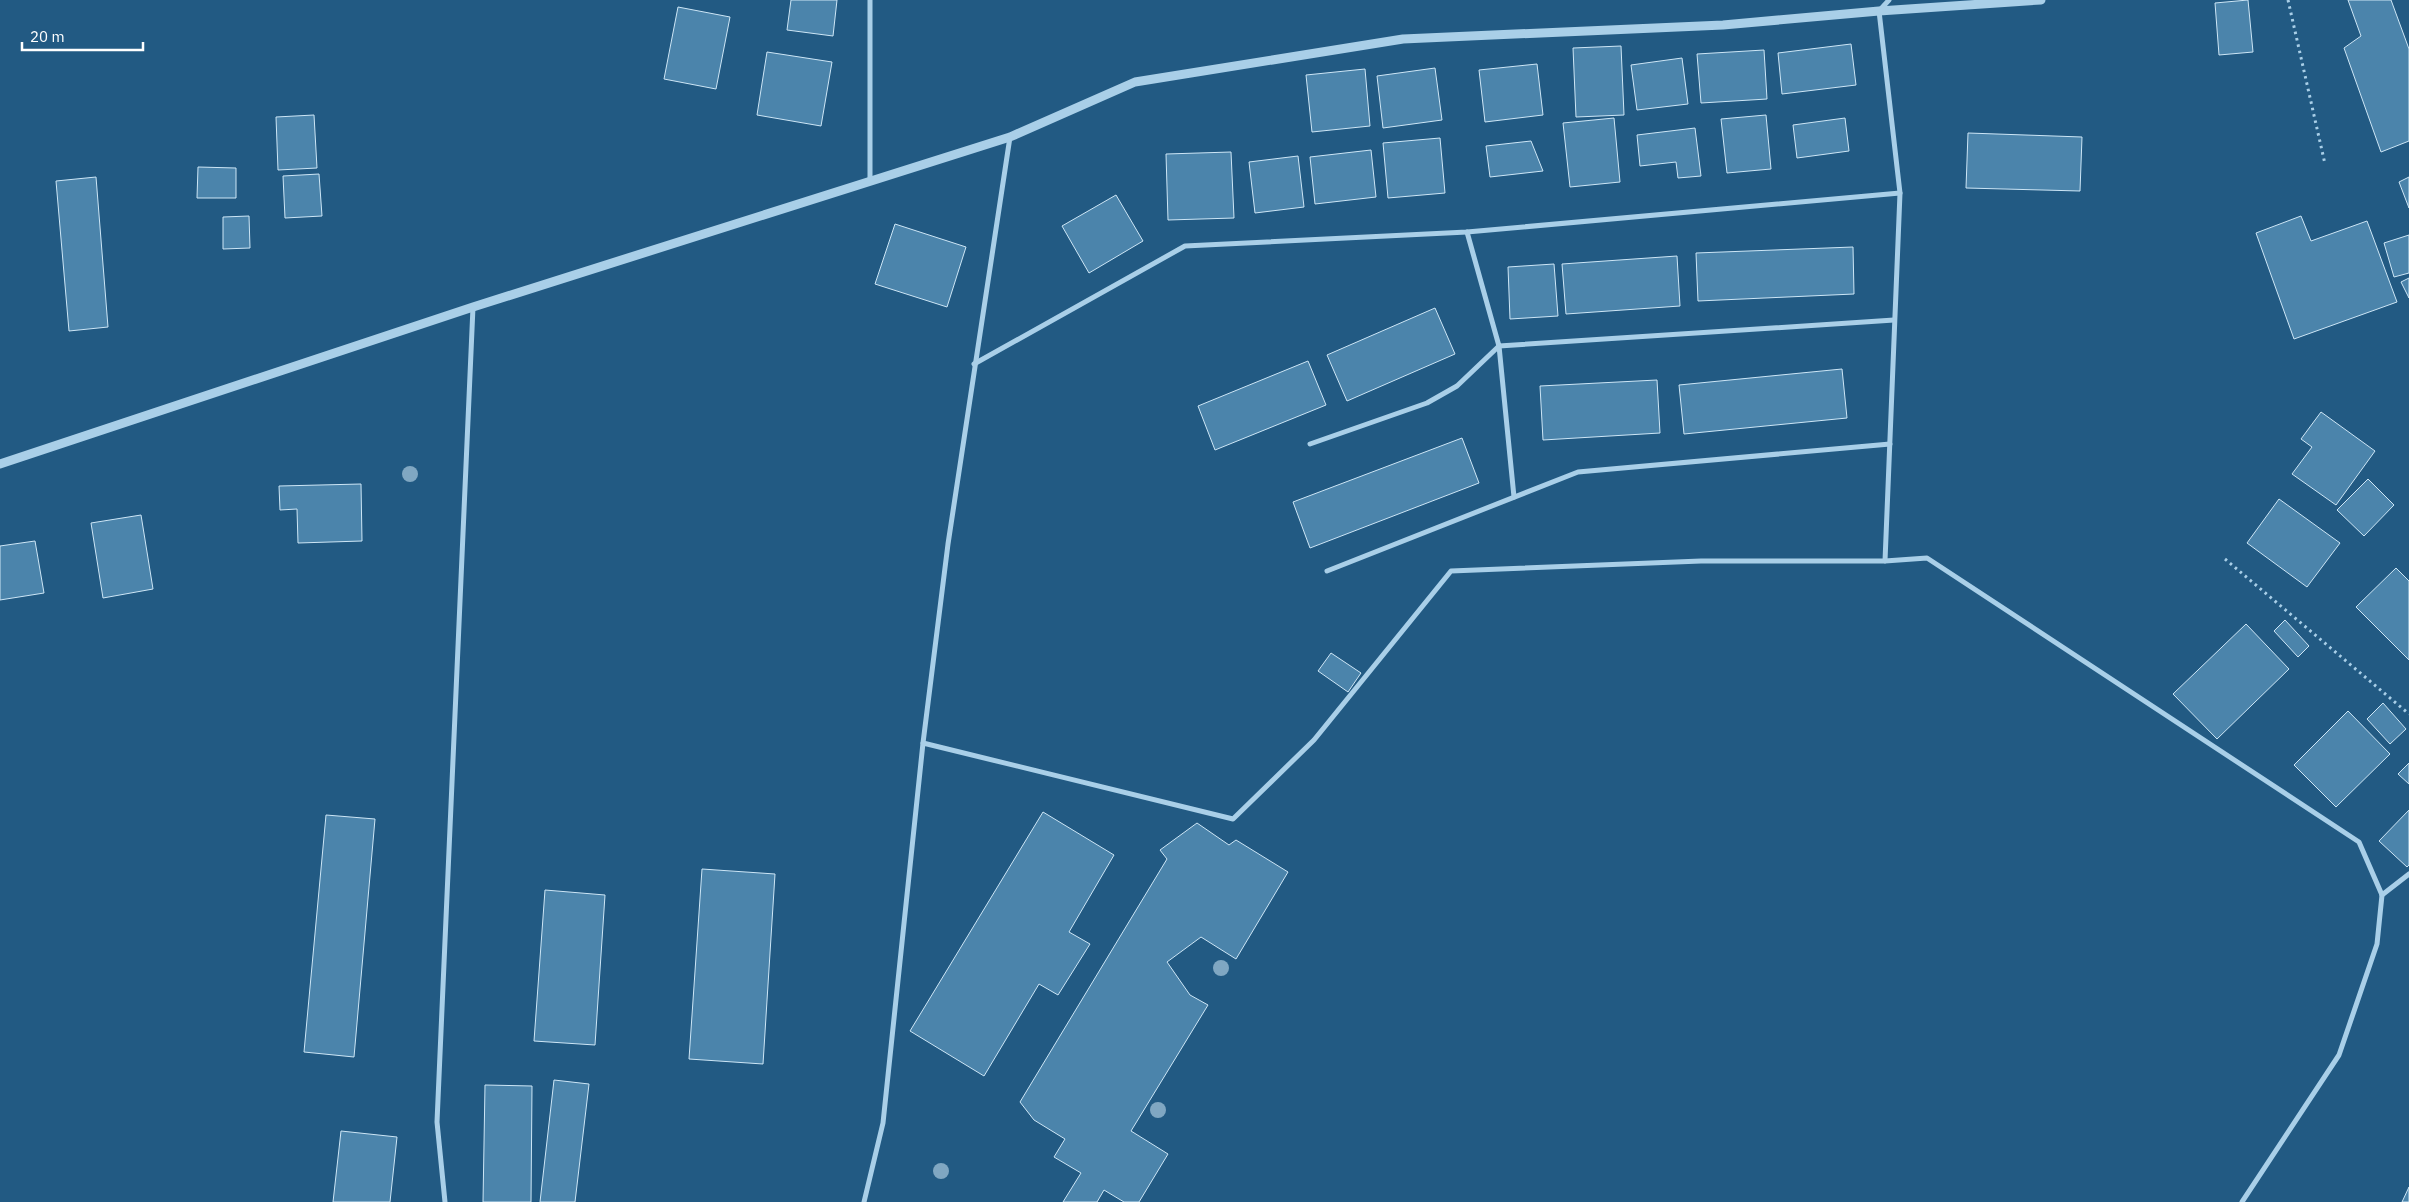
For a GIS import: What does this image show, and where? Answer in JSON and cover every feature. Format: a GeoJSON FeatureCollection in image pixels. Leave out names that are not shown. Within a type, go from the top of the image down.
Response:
{"type":"FeatureCollection","features":[{"type":"Feature","properties":{"kind":"street"},"geometry":{"type":"LineString","coordinates":[[870,0],[870,181]]}},
{"type":"Feature","properties":{"kind":"street"},"geometry":{"type":"LineString","coordinates":[[1885,561],[1900,193],[1879,11],[1889,0]]}},
{"type":"Feature","properties":{"kind":"street"},"geometry":{"type":"LineString","coordinates":[[0,464],[474,307],[1010,136],[1135,82],[1403,39],[1723,25],[1879,11],[2041,0]]}},
{"type":"Feature","properties":{"kind":"street"},"geometry":{"type":"LineString","coordinates":[[864,1202],[883,1123],[923,743],[948,544],[1010,136]]}},
{"type":"Feature","properties":{"kind":"street"},"geometry":{"type":"LineString","coordinates":[[974,364],[1185,246],[1467,232],[1900,193]]}},
{"type":"Feature","properties":{"kind":"street"},"geometry":{"type":"LineString","coordinates":[[1467,232],[1499,346],[1514,498]]}},
{"type":"Feature","properties":{"kind":"street"},"geometry":{"type":"LineString","coordinates":[[445,1202],[437,1122],[474,307]]}},
{"type":"Feature","properties":{"kind":"street"},"geometry":{"type":"LineString","coordinates":[[1310,444],[1427,403],[1456,386],[1499,346],[1894,320]]}},
{"type":"Feature","properties":{"kind":"street"},"geometry":{"type":"LineString","coordinates":[[1327,571],[1578,472],[1890,444]]}},
{"type":"Feature","properties":{"kind":"street"},"geometry":{"type":"LineString","coordinates":[[923,743],[1234,818],[1314,740],[1451,571],[1701,561],[1885,561],[1927,558],[2359,842],[2382,895],[2377,944],[2339,1056],[2242,1202]]}},
{"type":"Feature","properties":{"kind":"street"},"geometry":{"type":"LineString","coordinates":[[2382,895],[2409,874]]}},
{"type":"Feature","properties":{"kind":"path"},"geometry":{"type":"LineString","coordinates":[[2288,0],[2325,164]]}},
{"type":"Feature","properties":{"kind":"path"},"geometry":{"type":"LineString","coordinates":[[2225,559],[2409,714]]}},
{"type":"Feature","properties":{"kind":"building"},"geometry":{"type":"Polygon","coordinates":[[[791,0],[837,0],[833,36],[787,30],[791,0]]]}},
{"type":"Feature","properties":{"kind":"building"},"geometry":{"type":"Polygon","coordinates":[[[2248,0],[2253,52],[2219,55],[2215,3],[2248,0]]]}},
{"type":"Feature","properties":{"kind":"building"},"geometry":{"type":"Polygon","coordinates":[[[2348,0],[2391,0],[2409,49],[2409,141],[2381,152],[2344,48],[2361,36],[2348,0]]]}},
{"type":"Feature","properties":{"kind":"building"},"geometry":{"type":"Polygon","coordinates":[[[678,7],[730,17],[716,89],[664,79],[678,7]]]}},
{"type":"Feature","properties":{"kind":"building"},"geometry":{"type":"Polygon","coordinates":[[[1851,44],[1856,85],[1782,94],[1778,53],[1851,44]]]}},
{"type":"Feature","properties":{"kind":"building"},"geometry":{"type":"Polygon","coordinates":[[[1621,46],[1624,115],[1576,117],[1573,48],[1621,46]]]}},
{"type":"Feature","properties":{"kind":"building"},"geometry":{"type":"Polygon","coordinates":[[[1764,50],[1767,99],[1701,103],[1697,54],[1764,50]]]}},
{"type":"Feature","properties":{"kind":"building"},"geometry":{"type":"Polygon","coordinates":[[[767,52],[832,62],[821,126],[757,115],[767,52]]]}},
{"type":"Feature","properties":{"kind":"building"},"geometry":{"type":"Polygon","coordinates":[[[1682,58],[1688,104],[1637,110],[1631,65],[1682,58]]]}},
{"type":"Feature","properties":{"kind":"building"},"geometry":{"type":"Polygon","coordinates":[[[1537,64],[1543,115],[1485,122],[1479,70],[1537,64]]]}},
{"type":"Feature","properties":{"kind":"building"},"geometry":{"type":"Polygon","coordinates":[[[1435,68],[1442,120],[1383,128],[1377,76],[1435,68]]]}},
{"type":"Feature","properties":{"kind":"building"},"geometry":{"type":"Polygon","coordinates":[[[1365,69],[1370,126],[1312,132],[1306,75],[1365,69]]]}},
{"type":"Feature","properties":{"kind":"building"},"geometry":{"type":"Polygon","coordinates":[[[314,115],[317,168],[278,170],[276,117],[314,115]]]}},
{"type":"Feature","properties":{"kind":"building"},"geometry":{"type":"Polygon","coordinates":[[[1766,115],[1771,169],[1727,173],[1721,119],[1766,115]]]}},
{"type":"Feature","properties":{"kind":"building"},"geometry":{"type":"Polygon","coordinates":[[[1614,118],[1620,182],[1570,187],[1563,123],[1614,118]]]}},
{"type":"Feature","properties":{"kind":"building"},"geometry":{"type":"Polygon","coordinates":[[[1845,118],[1849,151],[1797,158],[1793,125],[1845,118]]]}},
{"type":"Feature","properties":{"kind":"building"},"geometry":{"type":"Polygon","coordinates":[[[1695,128],[1701,176],[1678,178],[1676,162],[1640,166],[1637,135],[1695,128]]]}},
{"type":"Feature","properties":{"kind":"building"},"geometry":{"type":"Polygon","coordinates":[[[1968,133],[2082,137],[2080,191],[1966,188],[1968,133]]]}},
{"type":"Feature","properties":{"kind":"building"},"geometry":{"type":"Polygon","coordinates":[[[1440,138],[1445,193],[1388,198],[1383,143],[1440,138]]]}},
{"type":"Feature","properties":{"kind":"building"},"geometry":{"type":"Polygon","coordinates":[[[1531,141],[1543,171],[1490,177],[1486,146],[1531,141]]]}},
{"type":"Feature","properties":{"kind":"building"},"geometry":{"type":"Polygon","coordinates":[[[1371,150],[1376,197],[1315,204],[1310,157],[1371,150]]]}},
{"type":"Feature","properties":{"kind":"building"},"geometry":{"type":"Polygon","coordinates":[[[1231,152],[1234,218],[1168,220],[1166,154],[1231,152]]]}},
{"type":"Feature","properties":{"kind":"building"},"geometry":{"type":"Polygon","coordinates":[[[1298,156],[1304,207],[1255,213],[1249,162],[1298,156]]]}},
{"type":"Feature","properties":{"kind":"building"},"geometry":{"type":"Polygon","coordinates":[[[198,167],[236,168],[236,198],[197,198],[198,167]]]}},
{"type":"Feature","properties":{"kind":"building"},"geometry":{"type":"Polygon","coordinates":[[[319,174],[322,216],[285,218],[283,176],[319,174]]]}},
{"type":"Feature","properties":{"kind":"building"},"geometry":{"type":"Polygon","coordinates":[[[96,177],[108,327],[69,331],[56,181],[96,177]]]}},
{"type":"Feature","properties":{"kind":"building"},"geometry":{"type":"Polygon","coordinates":[[[2409,177],[2409,208],[2399,182],[2409,177]]]}},
{"type":"Feature","properties":{"kind":"building"},"geometry":{"type":"Polygon","coordinates":[[[1116,195],[1143,241],[1089,273],[1062,226],[1116,195]]]}},
{"type":"Feature","properties":{"kind":"building"},"geometry":{"type":"Polygon","coordinates":[[[249,216],[250,248],[223,249],[223,217],[249,216]]]}},
{"type":"Feature","properties":{"kind":"building"},"geometry":{"type":"Polygon","coordinates":[[[2301,216],[2311,241],[2367,221],[2397,302],[2294,339],[2256,233],[2301,216]]]}},
{"type":"Feature","properties":{"kind":"building"},"geometry":{"type":"Polygon","coordinates":[[[895,224],[966,247],[947,307],[875,284],[895,224]]]}},
{"type":"Feature","properties":{"kind":"building"},"geometry":{"type":"Polygon","coordinates":[[[2409,235],[2409,273],[2394,277],[2384,243],[2409,235]]]}},
{"type":"Feature","properties":{"kind":"building"},"geometry":{"type":"Polygon","coordinates":[[[1853,247],[1854,294],[1698,301],[1696,253],[1853,247]]]}},
{"type":"Feature","properties":{"kind":"building"},"geometry":{"type":"Polygon","coordinates":[[[1677,256],[1680,306],[1566,314],[1562,264],[1677,256]]]}},
{"type":"Feature","properties":{"kind":"building"},"geometry":{"type":"Polygon","coordinates":[[[1554,264],[1558,316],[1510,319],[1508,267],[1554,264]]]}},
{"type":"Feature","properties":{"kind":"building"},"geometry":{"type":"Polygon","coordinates":[[[2409,278],[2409,298],[2401,282],[2409,278]]]}},
{"type":"Feature","properties":{"kind":"building"},"geometry":{"type":"Polygon","coordinates":[[[1435,308],[1455,354],[1347,401],[1327,355],[1435,308]]]}},
{"type":"Feature","properties":{"kind":"building"},"geometry":{"type":"Polygon","coordinates":[[[1308,361],[1326,405],[1215,450],[1198,406],[1308,361]]]}},
{"type":"Feature","properties":{"kind":"building"},"geometry":{"type":"Polygon","coordinates":[[[1842,369],[1847,418],[1684,434],[1679,385],[1842,369]]]}},
{"type":"Feature","properties":{"kind":"building"},"geometry":{"type":"Polygon","coordinates":[[[1657,380],[1660,433],[1543,440],[1540,386],[1657,380]]]}},
{"type":"Feature","properties":{"kind":"building"},"geometry":{"type":"Polygon","coordinates":[[[2321,412],[2375,451],[2336,505],[2292,474],[2312,447],[2301,439],[2321,412]]]}},
{"type":"Feature","properties":{"kind":"building"},"geometry":{"type":"Polygon","coordinates":[[[1462,438],[1479,483],[1310,548],[1293,502],[1462,438]]]}},
{"type":"Feature","properties":{"kind":"building"},"geometry":{"type":"Polygon","coordinates":[[[2368,479],[2394,505],[2364,536],[2337,510],[2368,479]]]}},
{"type":"Feature","properties":{"kind":"building"},"geometry":{"type":"Polygon","coordinates":[[[361,484],[362,541],[298,543],[297,509],[280,510],[279,486],[361,484]]]}},
{"type":"Feature","properties":{"kind":"building"},"geometry":{"type":"Polygon","coordinates":[[[2279,499],[2340,543],[2307,587],[2247,543],[2279,499]]]}},
{"type":"Feature","properties":{"kind":"building"},"geometry":{"type":"Polygon","coordinates":[[[141,515],[153,589],[103,598],[91,523],[141,515]]]}},
{"type":"Feature","properties":{"kind":"building"},"geometry":{"type":"Polygon","coordinates":[[[35,541],[44,593],[0,600],[0,546],[35,541]]]}},
{"type":"Feature","properties":{"kind":"building"},"geometry":{"type":"Polygon","coordinates":[[[2396,568],[2409,581],[2409,660],[2356,607],[2396,568]]]}},
{"type":"Feature","properties":{"kind":"building"},"geometry":{"type":"Polygon","coordinates":[[[2285,620],[2309,646],[2298,657],[2274,631],[2285,620]]]}},
{"type":"Feature","properties":{"kind":"building"},"geometry":{"type":"Polygon","coordinates":[[[2246,624],[2289,669],[2217,739],[2173,694],[2246,624]]]}},
{"type":"Feature","properties":{"kind":"building"},"geometry":{"type":"Polygon","coordinates":[[[1331,653],[1361,673],[1348,692],[1318,671],[1331,653]]]}},
{"type":"Feature","properties":{"kind":"building"},"geometry":{"type":"Polygon","coordinates":[[[2383,703],[2406,729],[2390,744],[2367,719],[2383,703]]]}},
{"type":"Feature","properties":{"kind":"building"},"geometry":{"type":"Polygon","coordinates":[[[2348,711],[2390,754],[2336,807],[2294,765],[2348,711]]]}},
{"type":"Feature","properties":{"kind":"building"},"geometry":{"type":"Polygon","coordinates":[[[2409,763],[2409,784],[2398,774],[2409,763]]]}},
{"type":"Feature","properties":{"kind":"building"},"geometry":{"type":"Polygon","coordinates":[[[2409,810],[2409,865],[2407,867],[2379,841],[2409,810]]]}},
{"type":"Feature","properties":{"kind":"building"},"geometry":{"type":"Polygon","coordinates":[[[1043,812],[1114,855],[1069,932],[1090,944],[1058,995],[1039,984],[984,1076],[910,1031],[1043,812]]]}},
{"type":"Feature","properties":{"kind":"building"},"geometry":{"type":"Polygon","coordinates":[[[326,815],[375,819],[354,1057],[304,1052],[326,815]]]}},
{"type":"Feature","properties":{"kind":"building"},"geometry":{"type":"Polygon","coordinates":[[[1197,823],[1229,845],[1236,840],[1288,872],[1236,959],[1201,937],[1167,962],[1190,995],[1208,1005],[1131,1131],[1168,1154],[1139,1202],[1124,1202],[1104,1190],[1097,1202],[1063,1202],[1081,1173],[1054,1157],[1065,1139],[1034,1120],[1020,1102],[1167,859],[1160,850],[1197,823]]]}},
{"type":"Feature","properties":{"kind":"building"},"geometry":{"type":"Polygon","coordinates":[[[702,869],[775,874],[763,1064],[689,1059],[702,869]]]}},
{"type":"Feature","properties":{"kind":"building"},"geometry":{"type":"Polygon","coordinates":[[[545,890],[605,895],[595,1045],[534,1041],[545,890]]]}},
{"type":"Feature","properties":{"kind":"building"},"geometry":{"type":"Polygon","coordinates":[[[554,1080],[589,1084],[575,1202],[540,1202],[554,1080]]]}},
{"type":"Feature","properties":{"kind":"building"},"geometry":{"type":"Polygon","coordinates":[[[485,1085],[532,1086],[531,1202],[483,1202],[485,1085]]]}},
{"type":"Feature","properties":{"kind":"building"},"geometry":{"type":"Polygon","coordinates":[[[341,1131],[397,1137],[390,1202],[333,1202],[341,1131]]]}},
{"type":"Feature","properties":{"kind":"building"},"geometry":{"type":"Polygon","coordinates":[[[2409,1187],[2409,1202],[2402,1202],[2409,1187]]]}}]}
